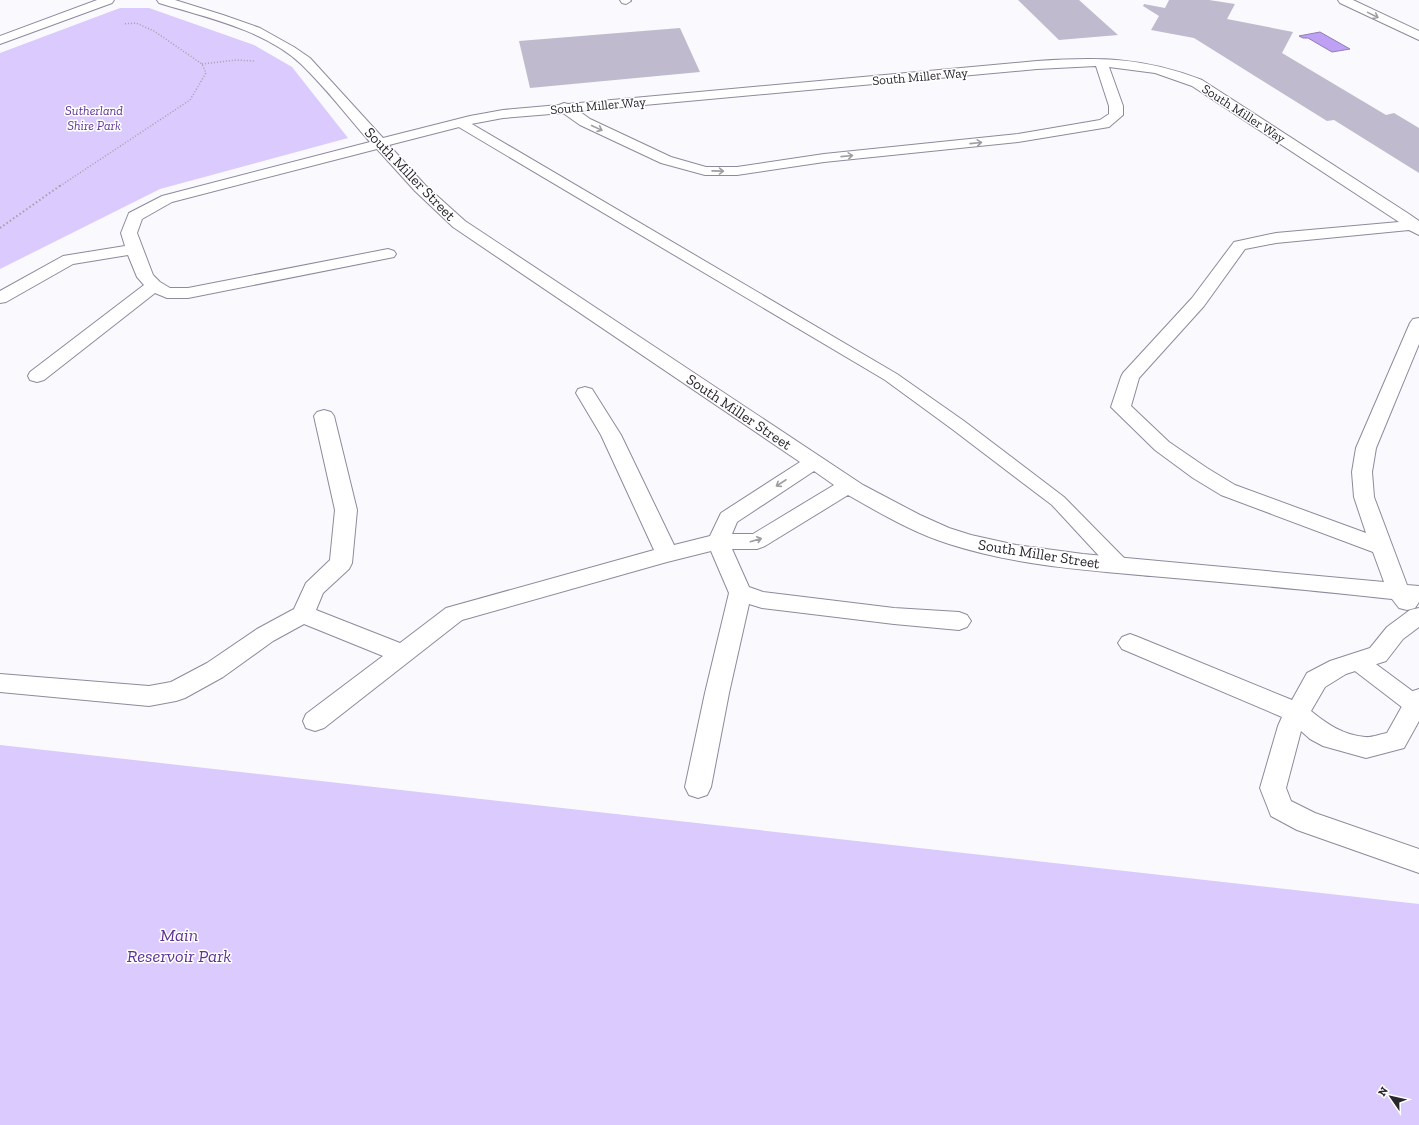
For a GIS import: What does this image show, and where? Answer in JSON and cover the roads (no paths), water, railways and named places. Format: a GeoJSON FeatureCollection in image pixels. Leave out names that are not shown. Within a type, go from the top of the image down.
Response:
{"type":"FeatureCollection","features":[{"type":"Feature","properties":{"kind":"street"},"geometry":{"type":"LineString","coordinates":[[0,40],[108,0]]}},
{"type":"Feature","properties":{"kind":"street","name":"South Miller Street"},"geometry":{"type":"LineString","coordinates":[[163,0],[254,30],[290,48],[305,61],[379,145],[420,188],[459,224],[849,485],[891,510],[921,525],[970,543],[1019,554],[1414,605]]}},
{"type":"Feature","properties":{"kind":"street"},"geometry":{"type":"LineString","coordinates":[[1344,0],[1419,36]]}},
{"type":"Feature","properties":{"kind":"street"},"geometry":{"type":"LineString","coordinates":[[564,107],[585,122],[666,160],[705,171],[737,171],[824,158],[1018,138],[1104,124],[1116,115],[1113,96],[1101,62]]}},
{"type":"Feature","properties":{"kind":"street","name":"South Miller Way"},"geometry":{"type":"LineString","coordinates":[[154,286],[145,277],[129,233],[136,216],[167,199],[461,123],[503,114],[564,107],[1037,65],[1101,62],[1145,66],[1182,76],[1197,83],[1416,227]]}},
{"type":"Feature","properties":{"kind":"street"},"geometry":{"type":"LineString","coordinates":[[1383,547],[1228,490],[1200,473],[1162,446],[1121,408],[1130,377],[1198,302],[1240,244],[1276,238],[1416,227]]}},
{"type":"Feature","properties":{"kind":"street"},"geometry":{"type":"LineString","coordinates":[[0,298],[69,260],[134,249]]}},
{"type":"Feature","properties":{"kind":"street"},"geometry":{"type":"LineString","coordinates":[[37,376],[154,286],[167,294],[188,293],[388,254]]}},
{"type":"Feature","properties":{"kind":"street"},"geometry":{"type":"LineString","coordinates":[[1419,323],[1366,448],[1362,472],[1364,497],[1383,547],[1414,605],[1378,655],[1338,667],[1316,680],[1290,726],[1273,788],[1280,808],[1306,822],[1419,861]]}},
{"type":"Feature","properties":{"kind":"street"},"geometry":{"type":"LineString","coordinates":[[585,393],[611,436],[667,554]]}},
{"type":"Feature","properties":{"kind":"street"},"geometry":{"type":"LineString","coordinates":[[0,683],[149,696],[176,691],[215,670],[265,635],[303,614],[314,589],[341,563],[346,510],[324,416]]}},
{"type":"Feature","properties":{"kind":"street"},"geometry":{"type":"LineString","coordinates":[[698,787],[740,593],[718,542],[728,518],[814,462]]}},
{"type":"Feature","properties":{"kind":"street"},"geometry":{"type":"LineString","coordinates":[[315,721],[454,614],[667,554],[718,542],[757,541],[849,485]]}},
{"type":"Feature","properties":{"kind":"street"},"geometry":{"type":"LineString","coordinates":[[740,593],[762,600],[894,616],[959,621]]}},
{"type":"Feature","properties":{"kind":"street"},"geometry":{"type":"LineString","coordinates":[[303,614],[403,654]]}},
{"type":"Feature","properties":{"kind":"street"},"geometry":{"type":"LineString","coordinates":[[1130,642],[1297,713],[1319,732],[1332,739],[1366,748],[1395,741],[1417,702]]}},
{"type":"Feature","properties":{"kind":"lane"},"geometry":{"type":"LineString","coordinates":[[461,123],[891,377],[958,425],[1058,501],[1120,566]]}},
{"type":"Feature","properties":{"kind":"lane"},"geometry":{"type":"LineString","coordinates":[[1358,662],[1417,702]]}},
{"type":"Feature","properties":{"kind":"park label","name":"Sutherland Shire Park"},"geometry":{"type":"Point","coordinates":[94,118]}},
{"type":"Feature","properties":{"kind":"park label","name":"Main Reservoir Park"},"geometry":{"type":"Point","coordinates":[179,945]}}]}
